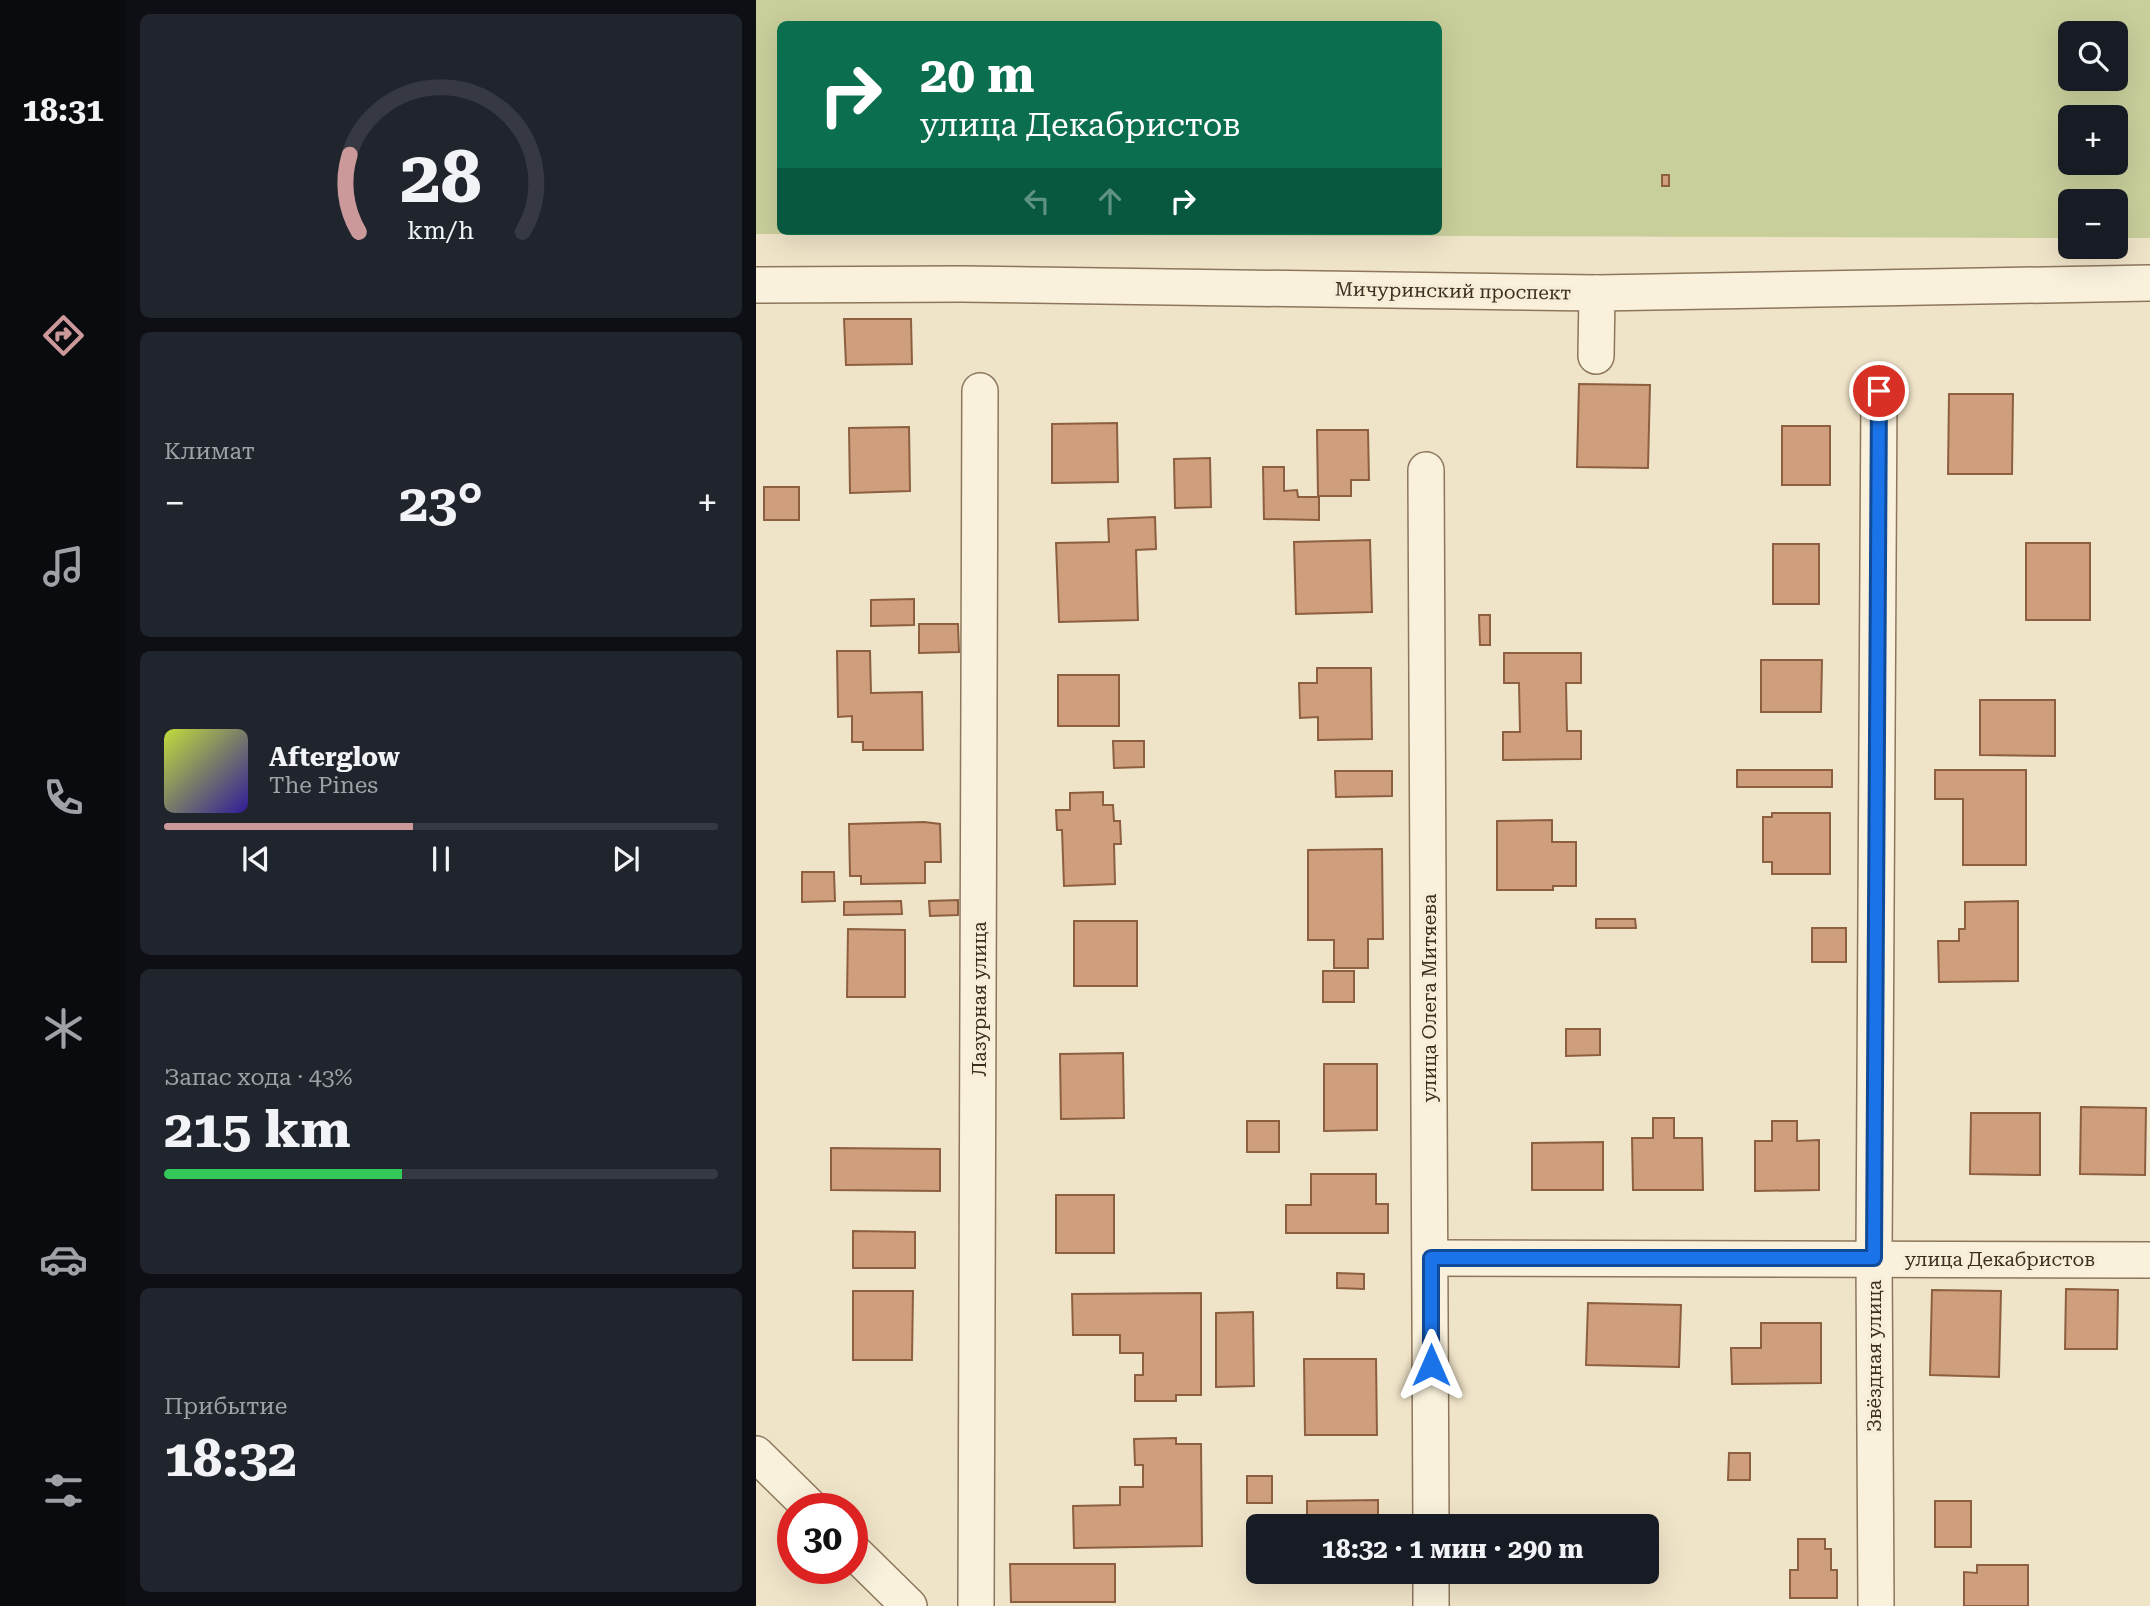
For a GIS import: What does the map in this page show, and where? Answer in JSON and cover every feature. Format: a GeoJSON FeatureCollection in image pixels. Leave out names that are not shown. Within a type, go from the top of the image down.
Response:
{"type":"FeatureCollection","features":[{"type":"Feature","properties":{"kind":"street","name":"Мичуринский проспект"},"geometry":{"type":"LineString","coordinates":[[756,285],[961,284],[1597,292],[2150,283]]}},
{"type":"Feature","properties":{"kind":"street"},"geometry":{"type":"LineString","coordinates":[[1596,356],[1597,292]]}},
{"type":"Feature","properties":{"kind":"street","name":"Лазурная улица"},"geometry":{"type":"LineString","coordinates":[[976,1606],[980,391]]}},
{"type":"Feature","properties":{"kind":"street","name":"Звёздная улица"},"geometry":{"type":"LineString","coordinates":[[1876,1606],[1874,1258],[1879,391]]}},
{"type":"Feature","properties":{"kind":"street","name":"улица Олега Митяева"},"geometry":{"type":"LineString","coordinates":[[1426,470],[1431,1514]]}},
{"type":"Feature","properties":{"kind":"street","name":"улица Декабристов"},"geometry":{"type":"LineString","coordinates":[[1431,1258],[2150,1260]]}},
{"type":"Feature","properties":{"kind":"street"},"geometry":{"type":"LineString","coordinates":[[756,1454],[796,1493]]}},
{"type":"Feature","properties":{"kind":"street"},"geometry":{"type":"LineString","coordinates":[[868,1566],[909,1606]]}},
{"type":"Feature","properties":{"kind":"street"},"geometry":{"type":"LineString","coordinates":[[1431,1584],[1431,1606]]}},
{"type":"Feature","properties":{"kind":"green space"},"geometry":{"type":"Polygon","coordinates":[[[756,0],[2150,0],[2150,238],[2128,238],[2128,189],[2058,189],[2058,238],[1084,235],[1442,235],[1442,21],[777,21],[777,234],[756,234],[756,0]]]}},
{"type":"Feature","properties":{"kind":"building"},"geometry":{"type":"Polygon","coordinates":[[[1662,175],[1669,175],[1669,186],[1662,186],[1662,175]]]}},
{"type":"Feature","properties":{"kind":"building"},"geometry":{"type":"Polygon","coordinates":[[[844,319],[911,319],[912,364],[846,365],[844,319]]]}},
{"type":"Feature","properties":{"kind":"building"},"geometry":{"type":"Polygon","coordinates":[[[1579,384],[1650,385],[1648,468],[1577,467],[1579,384]]]}},
{"type":"Feature","properties":{"kind":"building"},"geometry":{"type":"Polygon","coordinates":[[[1949,394],[2013,394],[2012,474],[1948,474],[1949,394]]]}},
{"type":"Feature","properties":{"kind":"building"},"geometry":{"type":"Polygon","coordinates":[[[1117,423],[1118,482],[1052,483],[1052,424],[1117,423]]]}},
{"type":"Feature","properties":{"kind":"building"},"geometry":{"type":"Polygon","coordinates":[[[1782,426],[1830,426],[1830,485],[1782,485],[1782,426]]]}},
{"type":"Feature","properties":{"kind":"building"},"geometry":{"type":"Polygon","coordinates":[[[909,427],[910,491],[850,493],[849,428],[909,427]]]}},
{"type":"Feature","properties":{"kind":"building"},"geometry":{"type":"Polygon","coordinates":[[[1317,430],[1368,430],[1369,480],[1351,480],[1351,496],[1318,496],[1317,430]]]}},
{"type":"Feature","properties":{"kind":"building"},"geometry":{"type":"Polygon","coordinates":[[[1210,458],[1211,507],[1175,508],[1174,459],[1210,458]]]}},
{"type":"Feature","properties":{"kind":"building"},"geometry":{"type":"Polygon","coordinates":[[[1263,467],[1284,467],[1284,491],[1297,490],[1298,497],[1319,497],[1319,520],[1264,519],[1263,467]]]}},
{"type":"Feature","properties":{"kind":"building"},"geometry":{"type":"Polygon","coordinates":[[[764,487],[799,487],[799,520],[764,520],[764,487]]]}},
{"type":"Feature","properties":{"kind":"building"},"geometry":{"type":"Polygon","coordinates":[[[1155,517],[1156,549],[1136,550],[1138,620],[1059,622],[1056,543],[1109,542],[1108,519],[1155,517]]]}},
{"type":"Feature","properties":{"kind":"building"},"geometry":{"type":"Polygon","coordinates":[[[1370,540],[1372,612],[1296,614],[1294,542],[1370,540]]]}},
{"type":"Feature","properties":{"kind":"building"},"geometry":{"type":"Polygon","coordinates":[[[2026,543],[2090,543],[2090,620],[2026,620],[2026,543]]]}},
{"type":"Feature","properties":{"kind":"building"},"geometry":{"type":"Polygon","coordinates":[[[1773,544],[1819,544],[1819,604],[1773,604],[1773,544]]]}},
{"type":"Feature","properties":{"kind":"building"},"geometry":{"type":"Polygon","coordinates":[[[914,599],[914,625],[871,626],[871,600],[914,599]]]}},
{"type":"Feature","properties":{"kind":"building"},"geometry":{"type":"Polygon","coordinates":[[[1479,615],[1490,615],[1490,645],[1480,645],[1479,615]]]}},
{"type":"Feature","properties":{"kind":"building"},"geometry":{"type":"Polygon","coordinates":[[[919,624],[958,624],[959,652],[919,653],[919,624]]]}},
{"type":"Feature","properties":{"kind":"building"},"geometry":{"type":"Polygon","coordinates":[[[837,651],[870,651],[871,693],[922,692],[923,750],[863,750],[863,742],[852,742],[852,716],[838,717],[837,651]]]}},
{"type":"Feature","properties":{"kind":"building"},"geometry":{"type":"Polygon","coordinates":[[[1504,653],[1581,653],[1581,683],[1566,683],[1567,731],[1581,731],[1581,759],[1503,760],[1503,732],[1520,732],[1519,683],[1504,683],[1504,653]]]}},
{"type":"Feature","properties":{"kind":"building"},"geometry":{"type":"Polygon","coordinates":[[[1761,660],[1822,660],[1821,712],[1761,712],[1761,660]]]}},
{"type":"Feature","properties":{"kind":"building"},"geometry":{"type":"Polygon","coordinates":[[[1317,668],[1371,668],[1372,739],[1318,740],[1318,717],[1300,718],[1299,683],[1317,683],[1317,668]]]}},
{"type":"Feature","properties":{"kind":"building"},"geometry":{"type":"Polygon","coordinates":[[[1058,675],[1119,675],[1119,726],[1058,726],[1058,675]]]}},
{"type":"Feature","properties":{"kind":"building"},"geometry":{"type":"Polygon","coordinates":[[[1980,700],[2055,700],[2055,756],[1980,755],[1980,700]]]}},
{"type":"Feature","properties":{"kind":"building"},"geometry":{"type":"Polygon","coordinates":[[[1113,741],[1144,741],[1144,767],[1114,768],[1113,741]]]}},
{"type":"Feature","properties":{"kind":"building"},"geometry":{"type":"Polygon","coordinates":[[[1737,770],[1832,770],[1832,787],[1737,787],[1737,770]]]}},
{"type":"Feature","properties":{"kind":"building"},"geometry":{"type":"Polygon","coordinates":[[[1935,770],[2026,770],[2026,865],[1963,865],[1963,799],[1935,799],[1935,770]]]}},
{"type":"Feature","properties":{"kind":"building"},"geometry":{"type":"Polygon","coordinates":[[[1335,771],[1392,771],[1392,796],[1336,797],[1335,771]]]}},
{"type":"Feature","properties":{"kind":"building"},"geometry":{"type":"Polygon","coordinates":[[[1103,792],[1103,805],[1113,805],[1114,821],[1120,821],[1121,844],[1114,844],[1115,884],[1064,886],[1062,830],[1057,830],[1056,810],[1070,810],[1070,793],[1103,792]]]}},
{"type":"Feature","properties":{"kind":"building"},"geometry":{"type":"Polygon","coordinates":[[[1772,813],[1830,813],[1830,874],[1772,874],[1772,862],[1763,862],[1763,817],[1772,817],[1772,813]]]}},
{"type":"Feature","properties":{"kind":"building"},"geometry":{"type":"Polygon","coordinates":[[[1552,820],[1552,842],[1576,842],[1576,886],[1553,886],[1553,890],[1497,890],[1497,821],[1552,820]]]}},
{"type":"Feature","properties":{"kind":"building"},"geometry":{"type":"Polygon","coordinates":[[[849,824],[940,824],[941,862],[925,862],[925,883],[861,884],[861,876],[850,876],[849,824]]]}},
{"type":"Feature","properties":{"kind":"building"},"geometry":{"type":"Polygon","coordinates":[[[1382,849],[1383,939],[1368,939],[1368,968],[1334,968],[1334,940],[1308,940],[1308,850],[1382,849]]]}},
{"type":"Feature","properties":{"kind":"building"},"geometry":{"type":"Polygon","coordinates":[[[802,872],[834,872],[835,901],[802,902],[802,872]]]}},
{"type":"Feature","properties":{"kind":"building"},"geometry":{"type":"Polygon","coordinates":[[[958,900],[958,915],[930,916],[929,901],[958,900]]]}},
{"type":"Feature","properties":{"kind":"building"},"geometry":{"type":"Polygon","coordinates":[[[901,901],[902,914],[844,915],[844,902],[901,901]]]}},
{"type":"Feature","properties":{"kind":"building"},"geometry":{"type":"Polygon","coordinates":[[[2018,901],[2018,981],[1939,982],[1938,941],[1959,941],[1959,929],[1965,929],[1965,902],[2018,901]]]}},
{"type":"Feature","properties":{"kind":"building"},"geometry":{"type":"Polygon","coordinates":[[[1596,919],[1635,919],[1636,928],[1596,928],[1596,919]]]}},
{"type":"Feature","properties":{"kind":"building"},"geometry":{"type":"Polygon","coordinates":[[[1074,921],[1137,921],[1137,986],[1074,986],[1074,921]]]}},
{"type":"Feature","properties":{"kind":"building"},"geometry":{"type":"Polygon","coordinates":[[[1812,928],[1846,928],[1846,962],[1812,962],[1812,928]]]}},
{"type":"Feature","properties":{"kind":"building"},"geometry":{"type":"Polygon","coordinates":[[[848,929],[905,930],[905,997],[847,997],[848,929]]]}},
{"type":"Feature","properties":{"kind":"building"},"geometry":{"type":"Polygon","coordinates":[[[1323,971],[1354,971],[1354,1002],[1323,1002],[1323,971]]]}},
{"type":"Feature","properties":{"kind":"building"},"geometry":{"type":"Polygon","coordinates":[[[1566,1029],[1600,1029],[1600,1055],[1566,1056],[1566,1029]]]}},
{"type":"Feature","properties":{"kind":"building"},"geometry":{"type":"Polygon","coordinates":[[[1123,1053],[1124,1118],[1061,1119],[1060,1054],[1123,1053]]]}},
{"type":"Feature","properties":{"kind":"building"},"geometry":{"type":"Polygon","coordinates":[[[1324,1064],[1377,1064],[1377,1130],[1324,1131],[1324,1064]]]}},
{"type":"Feature","properties":{"kind":"building"},"geometry":{"type":"Polygon","coordinates":[[[2081,1107],[2146,1108],[2145,1175],[2080,1174],[2081,1107]]]}},
{"type":"Feature","properties":{"kind":"building"},"geometry":{"type":"Polygon","coordinates":[[[1971,1113],[2040,1113],[2040,1175],[1970,1174],[1971,1113]]]}},
{"type":"Feature","properties":{"kind":"building"},"geometry":{"type":"Polygon","coordinates":[[[1653,1118],[1674,1118],[1674,1138],[1702,1138],[1703,1190],[1633,1190],[1632,1138],[1653,1138],[1653,1118]]]}},
{"type":"Feature","properties":{"kind":"building"},"geometry":{"type":"Polygon","coordinates":[[[1247,1121],[1279,1121],[1279,1152],[1247,1152],[1247,1121]]]}},
{"type":"Feature","properties":{"kind":"building"},"geometry":{"type":"Polygon","coordinates":[[[1772,1121],[1797,1121],[1797,1141],[1819,1140],[1819,1190],[1755,1191],[1755,1141],[1772,1141],[1772,1121]]]}},
{"type":"Feature","properties":{"kind":"building"},"geometry":{"type":"Polygon","coordinates":[[[1603,1142],[1603,1190],[1532,1190],[1532,1143],[1603,1142]]]}},
{"type":"Feature","properties":{"kind":"building"},"geometry":{"type":"Polygon","coordinates":[[[831,1148],[940,1149],[940,1191],[831,1190],[831,1148]]]}},
{"type":"Feature","properties":{"kind":"building"},"geometry":{"type":"Polygon","coordinates":[[[1311,1174],[1376,1174],[1376,1204],[1388,1204],[1388,1233],[1286,1233],[1286,1205],[1311,1205],[1311,1174]]]}},
{"type":"Feature","properties":{"kind":"building"},"geometry":{"type":"Polygon","coordinates":[[[1056,1195],[1114,1195],[1114,1253],[1056,1253],[1056,1195]]]}},
{"type":"Feature","properties":{"kind":"building"},"geometry":{"type":"Polygon","coordinates":[[[853,1231],[915,1232],[915,1268],[853,1268],[853,1231]]]}},
{"type":"Feature","properties":{"kind":"building"},"geometry":{"type":"Polygon","coordinates":[[[1337,1273],[1364,1274],[1364,1289],[1337,1288],[1337,1273]]]}},
{"type":"Feature","properties":{"kind":"building"},"geometry":{"type":"Polygon","coordinates":[[[2066,1289],[2118,1290],[2117,1349],[2065,1349],[2066,1289]]]}},
{"type":"Feature","properties":{"kind":"building"},"geometry":{"type":"Polygon","coordinates":[[[1932,1290],[2001,1291],[1999,1377],[1930,1375],[1932,1290]]]}},
{"type":"Feature","properties":{"kind":"building"},"geometry":{"type":"Polygon","coordinates":[[[853,1291],[913,1291],[912,1360],[853,1360],[853,1291]]]}},
{"type":"Feature","properties":{"kind":"building"},"geometry":{"type":"Polygon","coordinates":[[[1201,1293],[1201,1395],[1176,1395],[1176,1401],[1135,1401],[1135,1375],[1143,1375],[1143,1353],[1120,1353],[1120,1335],[1073,1335],[1072,1294],[1201,1293]]]}},
{"type":"Feature","properties":{"kind":"building"},"geometry":{"type":"Polygon","coordinates":[[[1588,1303],[1681,1305],[1679,1367],[1586,1365],[1588,1303]]]}},
{"type":"Feature","properties":{"kind":"building"},"geometry":{"type":"Polygon","coordinates":[[[1253,1312],[1254,1386],[1216,1387],[1216,1313],[1253,1312]]]}},
{"type":"Feature","properties":{"kind":"building"},"geometry":{"type":"Polygon","coordinates":[[[1761,1323],[1821,1323],[1821,1383],[1732,1384],[1731,1348],[1761,1348],[1761,1323]]]}},
{"type":"Feature","properties":{"kind":"building"},"geometry":{"type":"Polygon","coordinates":[[[1304,1359],[1376,1359],[1377,1435],[1305,1435],[1304,1359]]]}},
{"type":"Feature","properties":{"kind":"building"},"geometry":{"type":"Polygon","coordinates":[[[1176,1438],[1176,1444],[1201,1444],[1202,1546],[1074,1548],[1073,1506],[1120,1505],[1120,1487],[1143,1487],[1143,1465],[1135,1465],[1134,1439],[1176,1438]]]}},
{"type":"Feature","properties":{"kind":"building"},"geometry":{"type":"Polygon","coordinates":[[[1729,1453],[1750,1453],[1750,1480],[1728,1480],[1729,1453]]]}},
{"type":"Feature","properties":{"kind":"building"},"geometry":{"type":"Polygon","coordinates":[[[1247,1476],[1272,1476],[1272,1503],[1247,1503],[1247,1476]]]}},
{"type":"Feature","properties":{"kind":"building"},"geometry":{"type":"Polygon","coordinates":[[[1378,1500],[1378,1514],[1307,1514],[1307,1501],[1378,1500]]]}},
{"type":"Feature","properties":{"kind":"building"},"geometry":{"type":"Polygon","coordinates":[[[1935,1501],[1971,1501],[1971,1547],[1935,1547],[1935,1501]]]}},
{"type":"Feature","properties":{"kind":"building"},"geometry":{"type":"Polygon","coordinates":[[[1798,1539],[1825,1539],[1825,1549],[1831,1549],[1831,1570],[1837,1570],[1837,1598],[1790,1598],[1790,1570],[1798,1570],[1798,1539]]]}},
{"type":"Feature","properties":{"kind":"building"},"geometry":{"type":"Polygon","coordinates":[[[1010,1564],[1115,1564],[1115,1602],[1011,1602],[1010,1564]]]}},
{"type":"Feature","properties":{"kind":"building"},"geometry":{"type":"Polygon","coordinates":[[[1977,1565],[2028,1565],[2028,1606],[1964,1606],[1964,1572],[1977,1573],[1977,1565]]]}},
{"type":"Feature","properties":{"kind":"route"},"geometry":{"type":"LineString","coordinates":[[1431,1365],[1431,1258],[1874,1258],[1879,391]]}}]}
